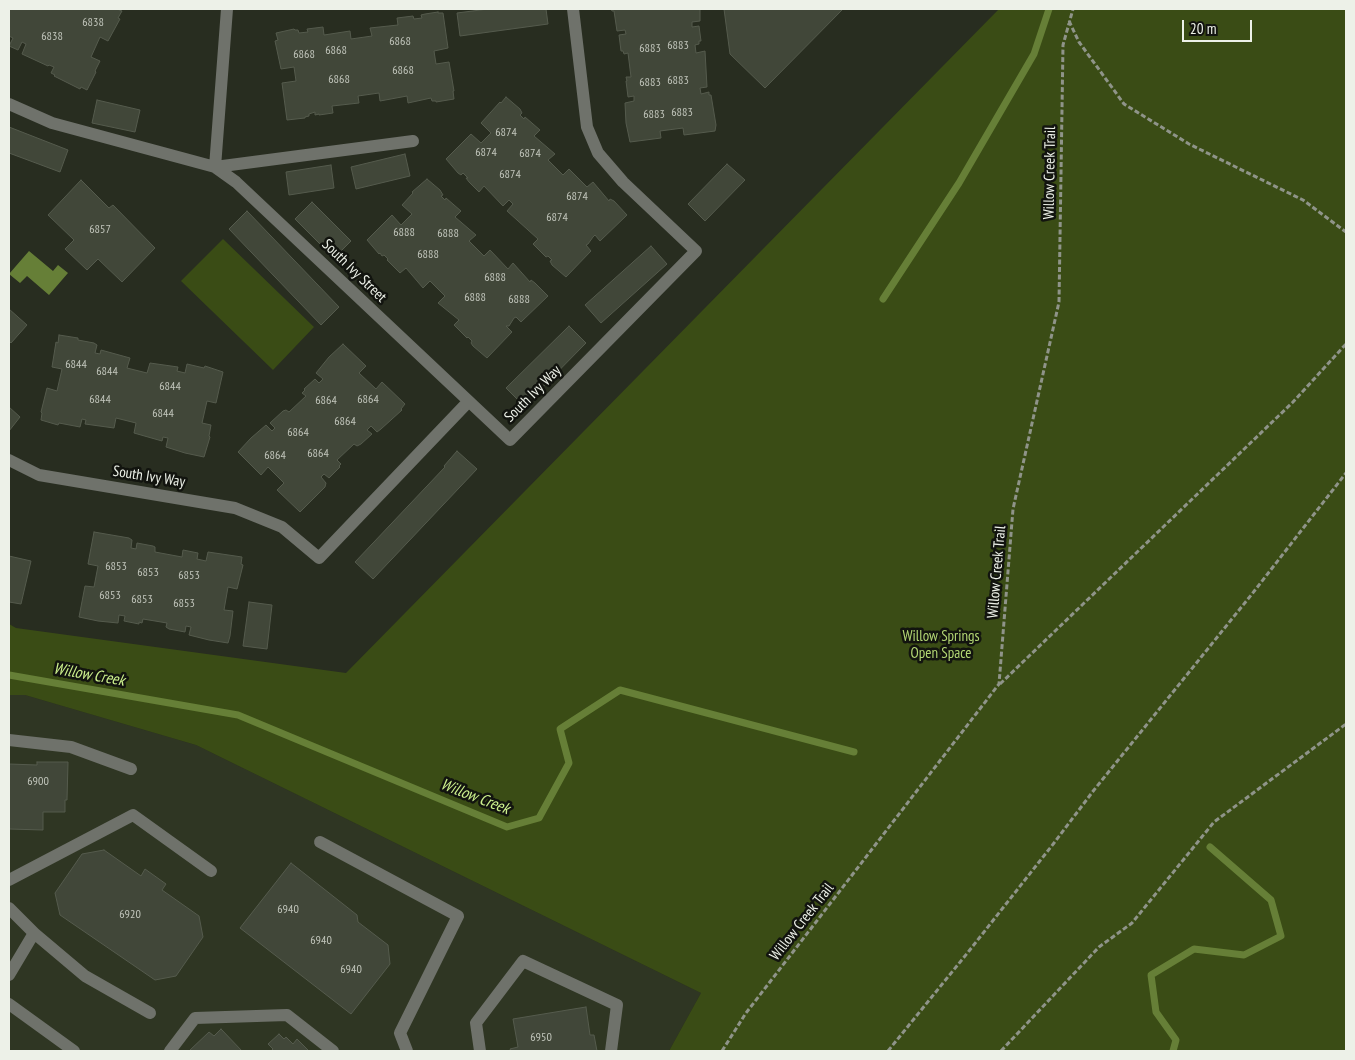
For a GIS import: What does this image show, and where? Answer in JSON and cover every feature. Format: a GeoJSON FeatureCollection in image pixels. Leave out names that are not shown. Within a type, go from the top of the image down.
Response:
{"type":"FeatureCollection","features":[{"type":"Feature","properties":{"kind":"street"},"geometry":{"type":"LineString","coordinates":[[215,167],[227,9]]}},
{"type":"Feature","properties":{"kind":"street","name":"South Ivy Way"},"geometry":{"type":"LineString","coordinates":[[9,460],[39,476],[235,508],[282,527],[319,558],[468,402],[510,440],[696,251],[623,182],[598,153],[586,127],[572,9]]}},
{"type":"Feature","properties":{"kind":"street","name":"South Ivy Street"},"geometry":{"type":"LineString","coordinates":[[9,104],[52,123],[215,167],[236,182],[468,402]]}},
{"type":"Feature","properties":{"kind":"street","name":"South Ivy Street"},"geometry":{"type":"LineString","coordinates":[[215,167],[413,141]]}},
{"type":"Feature","properties":{"kind":"street"},"geometry":{"type":"LineString","coordinates":[[9,740],[71,747],[131,769]]}},
{"type":"Feature","properties":{"kind":"street"},"geometry":{"type":"LineString","coordinates":[[9,880],[134,815],[211,871]]}},
{"type":"Feature","properties":{"kind":"street"},"geometry":{"type":"LineString","coordinates":[[320,842],[458,916],[400,1033],[407,1051]]}},
{"type":"Feature","properties":{"kind":"street"},"geometry":{"type":"LineString","coordinates":[[9,908],[34,933],[86,976],[150,1013]]}},
{"type":"Feature","properties":{"kind":"street"},"geometry":{"type":"LineString","coordinates":[[9,975],[34,933]]}},
{"type":"Feature","properties":{"kind":"street"},"geometry":{"type":"LineString","coordinates":[[480,1051],[476,1023],[523,961],[617,1005],[611,1051]]}},
{"type":"Feature","properties":{"kind":"street"},"geometry":{"type":"LineString","coordinates":[[9,1004],[74,1051]]}},
{"type":"Feature","properties":{"kind":"street"},"geometry":{"type":"LineString","coordinates":[[170,1051],[194,1018],[287,1015],[333,1051]]}},
{"type":"Feature","properties":{"kind":"path","name":"Willow Creek Trail"},"geometry":{"type":"LineString","coordinates":[[722,1051],[746,1013],[999,684],[1013,509],[1059,302],[1063,45],[1073,9]]}},
{"type":"Feature","properties":{"kind":"path"},"geometry":{"type":"LineString","coordinates":[[1069,20],[1080,42],[1124,104],[1189,144],[1303,200],[1346,232]]}},
{"type":"Feature","properties":{"kind":"path"},"geometry":{"type":"LineString","coordinates":[[999,684],[1293,402],[1346,344]]}},
{"type":"Feature","properties":{"kind":"path"},"geometry":{"type":"LineString","coordinates":[[888,1051],[1346,473]]}},
{"type":"Feature","properties":{"kind":"path"},"geometry":{"type":"LineString","coordinates":[[1001,1051],[1099,947],[1132,922],[1214,822],[1346,724]]}},
{"type":"Feature","properties":{"kind":"shaded area"},"geometry":{"type":"Polygon","coordinates":[[[29,251],[53,271],[58,265],[68,273],[49,295],[27,276],[20,283],[9,274],[29,251]]]}},
{"type":"Feature","properties":{"kind":"shaded area"},"geometry":{"type":"Polygon","coordinates":[[[9,695],[25,695],[196,745],[701,993],[669,1051],[9,1051],[9,695]]]}},
{"type":"Feature","properties":{"kind":"green space","name":"Willow Springs Open Space"},"geometry":{"type":"Polygon","coordinates":[[[999,9],[1346,9],[1346,1051],[669,1051],[701,993],[196,745],[25,695],[9,695],[9,624],[16,628],[346,673],[999,9]]]}},
{"type":"Feature","properties":{"kind":"green space"},"geometry":{"type":"Polygon","coordinates":[[[223,239],[314,327],[273,370],[181,281],[223,239]]]}},
{"type":"Feature","properties":{"kind":"building"},"geometry":{"type":"Polygon","coordinates":[[[9,9],[117,9],[122,11],[118,18],[120,19],[108,41],[100,37],[91,57],[100,61],[87,90],[81,87],[80,89],[54,76],[51,73],[54,67],[22,54],[26,44],[22,42],[18,50],[9,46],[13,38],[9,36],[9,9]]]}},
{"type":"Feature","properties":{"kind":"building"},"geometry":{"type":"Polygon","coordinates":[[[488,9],[546,9],[548,24],[460,36],[457,13],[488,9]]]}},
{"type":"Feature","properties":{"kind":"building"},"geometry":{"type":"Polygon","coordinates":[[[611,9],[700,9],[700,21],[692,22],[692,27],[699,26],[701,41],[695,45],[696,53],[705,51],[707,87],[700,88],[701,94],[709,92],[709,95],[711,95],[716,125],[715,131],[684,135],[683,128],[660,131],[661,138],[630,142],[626,123],[625,103],[634,101],[634,96],[628,97],[626,77],[631,77],[628,53],[624,54],[621,51],[619,35],[626,34],[625,30],[617,31],[614,11],[611,9]]]}},
{"type":"Feature","properties":{"kind":"building"},"geometry":{"type":"Polygon","coordinates":[[[724,9],[843,9],[765,88],[730,54],[724,9]]]}},
{"type":"Feature","properties":{"kind":"building"},"geometry":{"type":"Polygon","coordinates":[[[443,13],[448,48],[434,51],[436,64],[449,62],[454,99],[436,102],[432,101],[431,98],[408,103],[407,96],[380,101],[379,93],[358,96],[359,103],[332,106],[333,113],[315,115],[315,112],[305,118],[287,120],[282,83],[296,81],[294,67],[281,69],[275,41],[278,40],[276,33],[294,29],[298,30],[299,33],[308,32],[307,29],[323,27],[324,35],[350,31],[351,39],[372,36],[370,28],[398,25],[397,18],[413,16],[414,19],[422,18],[421,15],[443,13]]]}},
{"type":"Feature","properties":{"kind":"building"},"geometry":{"type":"Polygon","coordinates":[[[506,97],[520,109],[522,113],[520,115],[524,119],[525,117],[540,130],[534,136],[555,154],[548,160],[563,175],[569,169],[587,187],[593,182],[609,201],[610,199],[614,201],[627,215],[600,241],[595,235],[593,237],[586,245],[591,251],[566,277],[552,265],[550,261],[552,260],[548,256],[546,257],[533,244],[538,239],[507,211],[513,204],[509,200],[503,206],[484,186],[479,192],[463,173],[461,175],[458,173],[446,159],[471,134],[481,143],[491,133],[481,123],[506,97]]]}},
{"type":"Feature","properties":{"kind":"building"},"geometry":{"type":"Polygon","coordinates":[[[97,100],[140,110],[135,132],[92,123],[97,100]]]}},
{"type":"Feature","properties":{"kind":"building"},"geometry":{"type":"Polygon","coordinates":[[[9,127],[68,150],[60,172],[9,153],[9,127]]]}},
{"type":"Feature","properties":{"kind":"building"},"geometry":{"type":"Polygon","coordinates":[[[405,154],[410,176],[356,189],[351,167],[405,154]]]}},
{"type":"Feature","properties":{"kind":"building"},"geometry":{"type":"Polygon","coordinates":[[[727,164],[745,180],[705,221],[688,204],[727,164]]]}},
{"type":"Feature","properties":{"kind":"building"},"geometry":{"type":"Polygon","coordinates":[[[331,165],[334,188],[289,195],[286,172],[331,165]]]}},
{"type":"Feature","properties":{"kind":"building"},"geometry":{"type":"Polygon","coordinates":[[[427,179],[440,190],[443,195],[441,196],[445,200],[446,198],[461,211],[455,217],[476,235],[469,241],[484,256],[490,250],[508,269],[513,263],[530,282],[531,280],[535,283],[548,296],[521,322],[516,317],[509,326],[506,326],[512,332],[487,358],[454,325],[459,320],[438,303],[445,296],[430,281],[423,288],[406,268],[400,273],[367,240],[392,215],[401,225],[412,214],[402,205],[412,192],[427,179]]]}},
{"type":"Feature","properties":{"kind":"building"},"geometry":{"type":"Polygon","coordinates":[[[81,180],[109,208],[113,205],[155,248],[122,282],[98,259],[87,270],[65,249],[74,240],[48,215],[81,180]]]}},
{"type":"Feature","properties":{"kind":"building"},"geometry":{"type":"Polygon","coordinates":[[[312,202],[351,241],[334,258],[295,219],[312,202]]]}},
{"type":"Feature","properties":{"kind":"building"},"geometry":{"type":"Polygon","coordinates":[[[247,211],[339,307],[321,325],[229,229],[247,211]]]}},
{"type":"Feature","properties":{"kind":"building"},"geometry":{"type":"Polygon","coordinates":[[[651,246],[667,264],[601,323],[585,305],[651,246]]]}},
{"type":"Feature","properties":{"kind":"building"},"geometry":{"type":"Polygon","coordinates":[[[9,309],[27,325],[11,343],[9,341],[9,309]]]}},
{"type":"Feature","properties":{"kind":"building"},"geometry":{"type":"Polygon","coordinates":[[[569,326],[586,343],[524,406],[506,388],[569,326]]]}},
{"type":"Feature","properties":{"kind":"building"},"geometry":{"type":"Polygon","coordinates":[[[59,335],[94,343],[97,345],[95,353],[100,354],[101,350],[130,358],[127,368],[147,373],[150,363],[178,367],[177,371],[185,373],[187,364],[204,368],[205,366],[223,372],[216,403],[207,401],[202,423],[211,425],[210,437],[204,457],[166,447],[168,438],[163,437],[162,441],[134,433],[136,423],[116,418],[114,428],[85,424],[86,420],[82,419],[80,427],[59,423],[58,425],[41,420],[47,388],[57,391],[62,369],[52,367],[59,335]]]}},
{"type":"Feature","properties":{"kind":"building"},"geometry":{"type":"Polygon","coordinates":[[[343,344],[366,366],[359,373],[376,389],[382,382],[405,404],[402,410],[377,432],[371,426],[367,430],[372,434],[361,444],[357,446],[354,444],[337,460],[341,464],[340,467],[329,478],[324,474],[321,477],[326,483],[325,487],[300,512],[277,490],[284,483],[268,467],[261,475],[238,452],[266,425],[272,431],[275,428],[270,423],[283,411],[289,412],[306,396],[302,393],[304,389],[315,379],[319,383],[323,379],[316,373],[343,344]]]}},
{"type":"Feature","properties":{"kind":"building"},"geometry":{"type":"Polygon","coordinates":[[[9,407],[20,417],[9,431],[9,407]]]}},
{"type":"Feature","properties":{"kind":"building"},"geometry":{"type":"Polygon","coordinates":[[[457,451],[477,469],[373,579],[355,562],[445,467],[457,451]]]}},
{"type":"Feature","properties":{"kind":"building"},"geometry":{"type":"Polygon","coordinates":[[[94,532],[129,538],[132,540],[131,548],[136,549],[137,543],[155,547],[155,552],[182,557],[183,550],[198,553],[197,559],[206,561],[208,552],[242,557],[241,564],[243,565],[237,589],[228,587],[224,610],[233,611],[228,643],[189,635],[191,627],[186,626],[185,632],[169,629],[166,627],[167,623],[143,619],[142,623],[139,622],[139,624],[124,621],[125,616],[119,615],[118,623],[79,617],[85,586],[94,587],[98,566],[88,564],[94,532]]]}},
{"type":"Feature","properties":{"kind":"building"},"geometry":{"type":"Polygon","coordinates":[[[9,556],[31,561],[21,604],[9,602],[9,556]]]}},
{"type":"Feature","properties":{"kind":"building"},"geometry":{"type":"Polygon","coordinates":[[[249,602],[272,605],[267,649],[243,646],[249,602]]]}},
{"type":"Feature","properties":{"kind":"building"},"geometry":{"type":"Polygon","coordinates":[[[37,762],[68,762],[65,812],[43,812],[43,830],[9,829],[9,764],[37,765],[37,762]]]}},
{"type":"Feature","properties":{"kind":"building"},"geometry":{"type":"Polygon","coordinates":[[[104,850],[141,876],[145,869],[166,884],[162,890],[199,916],[203,937],[176,976],[155,980],[60,915],[55,893],[82,854],[104,850]]]}},
{"type":"Feature","properties":{"kind":"building"},"geometry":{"type":"Polygon","coordinates":[[[291,863],[357,915],[358,922],[388,945],[390,964],[351,1014],[240,928],[291,863]]]}},
{"type":"Feature","properties":{"kind":"building"},"geometry":{"type":"Polygon","coordinates":[[[586,1007],[590,1035],[594,1035],[597,1051],[511,1051],[510,1049],[518,1047],[513,1019],[586,1007]]]}},
{"type":"Feature","properties":{"kind":"building"},"geometry":{"type":"Polygon","coordinates":[[[221,1029],[242,1051],[189,1051],[209,1032],[214,1036],[221,1029]]]}},
{"type":"Feature","properties":{"kind":"building"},"geometry":{"type":"Polygon","coordinates":[[[279,1034],[284,1039],[286,1037],[293,1044],[297,1039],[309,1051],[271,1051],[273,1049],[268,1044],[279,1034]]]}},
{"type":"Feature","properties":{"kind":"waterway"},"geometry":{"type":"LineString","coordinates":[[883,299],[959,183],[1034,54],[1049,9]]}},
{"type":"Feature","properties":{"kind":"waterway","name":"Willow Creek"},"geometry":{"type":"LineString","coordinates":[[9,675],[238,715],[507,827],[539,818],[569,763],[560,729],[620,690],[854,752]]}},
{"type":"Feature","properties":{"kind":"waterway","name":"Willow Creek"},"geometry":{"type":"LineString","coordinates":[[1173,1051],[1176,1040],[1156,1012],[1151,975],[1194,949],[1244,955],[1281,936],[1271,900],[1210,847]]}}]}
